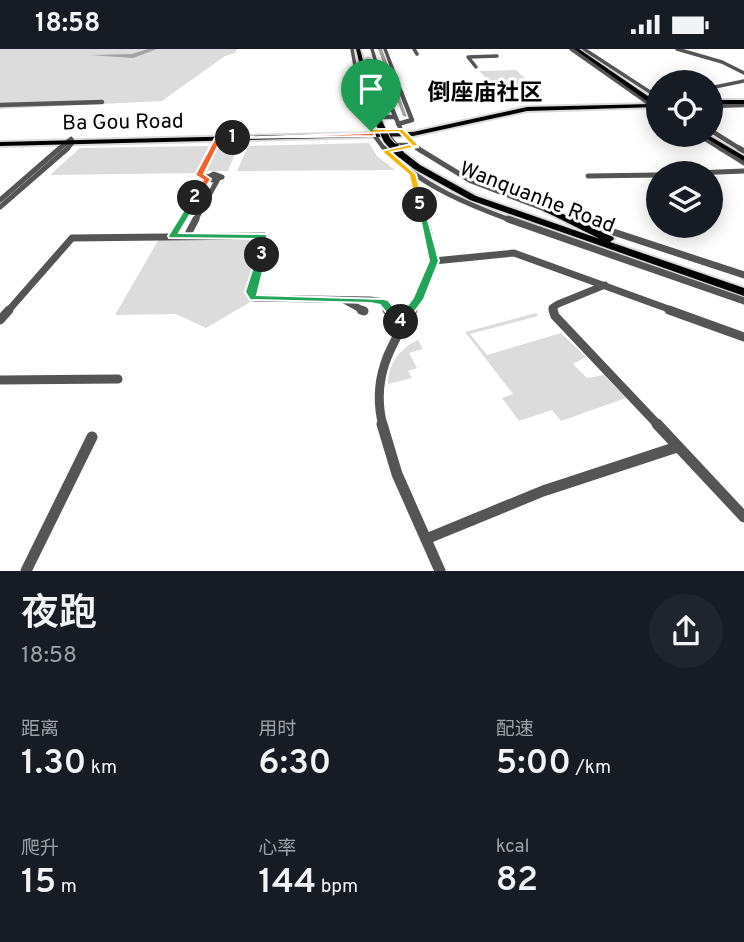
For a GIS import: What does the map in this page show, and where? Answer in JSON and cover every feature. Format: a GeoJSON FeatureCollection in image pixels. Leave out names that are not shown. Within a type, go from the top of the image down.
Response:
{"type":"FeatureCollection","features":[{"type":"Feature","properties":{"kind":"highway","name":"Wanquanhe Road"},"geometry":{"type":"LineString","coordinates":[[358,49],[373,117],[379,127],[427,165],[480,192],[609,239],[744,283]]}},
{"type":"Feature","properties":{"kind":"highway","name":"Wanquanhe Road"},"geometry":{"type":"LineString","coordinates":[[365,49],[370,69],[373,117]]}},
{"type":"Feature","properties":{"kind":"highway"},"geometry":{"type":"LineString","coordinates":[[370,69],[375,58]]}},
{"type":"Feature","properties":{"kind":"highway"},"geometry":{"type":"LineString","coordinates":[[356,72],[365,81]]}},
{"type":"Feature","properties":{"kind":"highway","name":"Wanquanhe Road"},"geometry":{"type":"LineString","coordinates":[[410,149],[417,167],[473,198],[744,292]]}},
{"type":"Feature","properties":{"kind":"highway"},"geometry":{"type":"LineString","coordinates":[[549,211],[609,239]]}},
{"type":"Feature","properties":{"kind":"highway"},"geometry":{"type":"LineString","coordinates":[[531,227],[634,256]]}},
{"type":"Feature","properties":{"kind":"main road"},"geometry":{"type":"LineString","coordinates":[[578,49],[646,96]]}},
{"type":"Feature","properties":{"kind":"main road"},"geometry":{"type":"LineString","coordinates":[[372,133],[386,133],[527,109],[646,103]]}},
{"type":"Feature","properties":{"kind":"main road"},"geometry":{"type":"LineString","coordinates":[[723,103],[744,103]]}},
{"type":"Feature","properties":{"kind":"main road","name":"Ba Gou Road"},"geometry":{"type":"LineString","coordinates":[[0,142],[372,133]]}},
{"type":"Feature","properties":{"kind":"main road","name":"Ba Gou Road"},"geometry":{"type":"LineString","coordinates":[[69,141],[372,133]]}},
{"type":"Feature","properties":{"kind":"main road"},"geometry":{"type":"LineString","coordinates":[[723,142],[744,157]]}},
{"type":"Feature","properties":{"kind":"main road"},"geometry":{"type":"LineString","coordinates":[[723,145],[744,157]]}},
{"type":"Feature","properties":{"kind":"street"},"geometry":{"type":"LineString","coordinates":[[352,49],[356,72],[373,117],[372,133],[385,151],[412,174],[531,227],[744,301]]}},
{"type":"Feature","properties":{"kind":"street"},"geometry":{"type":"LineString","coordinates":[[372,49],[395,117],[410,149]]}},
{"type":"Feature","properties":{"kind":"street"},"geometry":{"type":"LineString","coordinates":[[386,49],[412,120],[401,129]]}},
{"type":"Feature","properties":{"kind":"street"},"geometry":{"type":"LineString","coordinates":[[414,49],[417,54]]}},
{"type":"Feature","properties":{"kind":"street"},"geometry":{"type":"LineString","coordinates":[[679,49],[744,71]]}},
{"type":"Feature","properties":{"kind":"street"},"geometry":{"type":"LineString","coordinates":[[476,68],[468,57],[497,56]]}},
{"type":"Feature","properties":{"kind":"street"},"geometry":{"type":"LineString","coordinates":[[730,65],[744,65]]}},
{"type":"Feature","properties":{"kind":"street"},"geometry":{"type":"LineString","coordinates":[[723,85],[744,81]]}},
{"type":"Feature","properties":{"kind":"street"},"geometry":{"type":"LineString","coordinates":[[0,105],[102,101]]}},
{"type":"Feature","properties":{"kind":"street"},"geometry":{"type":"LineString","coordinates":[[728,107],[744,114]]}},
{"type":"Feature","properties":{"kind":"street"},"geometry":{"type":"LineString","coordinates":[[373,117],[395,117]]}},
{"type":"Feature","properties":{"kind":"street"},"geometry":{"type":"LineString","coordinates":[[373,117],[382,124],[396,145],[410,149],[481,185],[549,211],[744,275]]}},
{"type":"Feature","properties":{"kind":"street"},"geometry":{"type":"LineString","coordinates":[[219,138],[199,175],[207,178],[229,175]]}},
{"type":"Feature","properties":{"kind":"street"},"geometry":{"type":"LineString","coordinates":[[0,200],[69,141]]}},
{"type":"Feature","properties":{"kind":"street"},"geometry":{"type":"LineString","coordinates":[[0,207],[69,141]]}},
{"type":"Feature","properties":{"kind":"street"},"geometry":{"type":"LineString","coordinates":[[723,147],[744,157]]}},
{"type":"Feature","properties":{"kind":"street"},"geometry":{"type":"LineString","coordinates":[[385,151],[410,149]]}},
{"type":"Feature","properties":{"kind":"street"},"geometry":{"type":"LineString","coordinates":[[723,172],[744,171]]}},
{"type":"Feature","properties":{"kind":"street"},"geometry":{"type":"LineString","coordinates":[[412,174],[434,261],[418,299],[401,323],[380,373],[380,416],[397,473],[440,571]]}},
{"type":"Feature","properties":{"kind":"street"},"geometry":{"type":"LineString","coordinates":[[587,176],[646,175]]}},
{"type":"Feature","properties":{"kind":"street"},"geometry":{"type":"LineString","coordinates":[[172,236],[207,178]]}},
{"type":"Feature","properties":{"kind":"street"},"geometry":{"type":"LineString","coordinates":[[187,236],[220,178]]}},
{"type":"Feature","properties":{"kind":"street"},"geometry":{"type":"LineString","coordinates":[[416,193],[425,187],[440,188]]}},
{"type":"Feature","properties":{"kind":"street"},"geometry":{"type":"LineString","coordinates":[[200,191],[211,192]]}},
{"type":"Feature","properties":{"kind":"street"},"geometry":{"type":"LineString","coordinates":[[0,320],[4,312],[72,238],[264,236],[263,252],[250,292],[254,298],[384,302],[388,311],[401,323]]}},
{"type":"Feature","properties":{"kind":"street"},"geometry":{"type":"LineString","coordinates":[[434,261],[514,253],[744,337]]}},
{"type":"Feature","properties":{"kind":"street"},"geometry":{"type":"LineString","coordinates":[[605,285],[596,292],[559,302],[552,308],[555,316],[631,393],[677,447],[744,517]]}},
{"type":"Feature","properties":{"kind":"street"},"geometry":{"type":"LineString","coordinates":[[341,299],[364,311]]}},
{"type":"Feature","properties":{"kind":"street"},"geometry":{"type":"LineString","coordinates":[[0,380],[118,379]]}},
{"type":"Feature","properties":{"kind":"street"},"geometry":{"type":"LineString","coordinates":[[26,571],[92,437]]}},
{"type":"Feature","properties":{"kind":"street"},"geometry":{"type":"LineString","coordinates":[[426,539],[543,492],[677,447]]}},
{"type":"Feature","properties":{"kind":"shaded area"},"geometry":{"type":"Polygon","coordinates":[[[0,49],[237,49],[235,53],[225,56],[162,101],[0,109],[0,49]]]}},
{"type":"Feature","properties":{"kind":"shaded area"},"geometry":{"type":"Polygon","coordinates":[[[516,70],[536,88],[497,89],[479,71],[516,70]]]}},
{"type":"Feature","properties":{"kind":"shaded area"},"geometry":{"type":"Polygon","coordinates":[[[221,142],[240,142],[228,171],[206,171],[221,142]]]}},
{"type":"Feature","properties":{"kind":"shaded area"},"geometry":{"type":"Polygon","coordinates":[[[369,143],[377,156],[395,170],[237,171],[248,146],[369,143]]]}},
{"type":"Feature","properties":{"kind":"shaded area"},"geometry":{"type":"Polygon","coordinates":[[[209,146],[195,173],[50,175],[80,148],[209,146]]]}},
{"type":"Feature","properties":{"kind":"shaded area"},"geometry":{"type":"Polygon","coordinates":[[[260,238],[245,294],[252,301],[206,328],[176,314],[115,315],[159,239],[260,238]]]}},
{"type":"Feature","properties":{"kind":"shaded area"},"geometry":{"type":"Polygon","coordinates":[[[536,313],[538,316],[470,334],[487,355],[561,333],[586,357],[573,364],[587,378],[604,375],[626,398],[561,421],[552,410],[519,421],[502,398],[513,394],[465,332],[536,313]]]}},
{"type":"Feature","properties":{"kind":"shaded area"},"geometry":{"type":"Polygon","coordinates":[[[418,340],[423,349],[409,353],[417,368],[408,371],[412,378],[388,384],[396,357],[418,340]]]}},
{"type":"Feature","properties":{"kind":"waterway"},"geometry":{"type":"LineString","coordinates":[[93,55],[133,56],[154,49]]}},
{"type":"Feature","properties":{"kind":"waterway"},"geometry":{"type":"LineString","coordinates":[[380,49],[405,116]]}},
{"type":"Feature","properties":{"kind":"district","name":"倒座庙社区"},"geometry":{"type":"Point","coordinates":[485,94]}},
{"type":"Feature","properties":{"kind":"route"},"geometry":{"type":"LineString","coordinates":[[401,130],[416,146],[385,151],[412,174],[432,248],[432,271],[418,299],[401,323],[388,311],[384,302],[254,298],[250,292],[263,252],[264,236],[172,236],[207,179],[199,175],[219,138],[373,135],[371,131],[401,130]]}}]}
